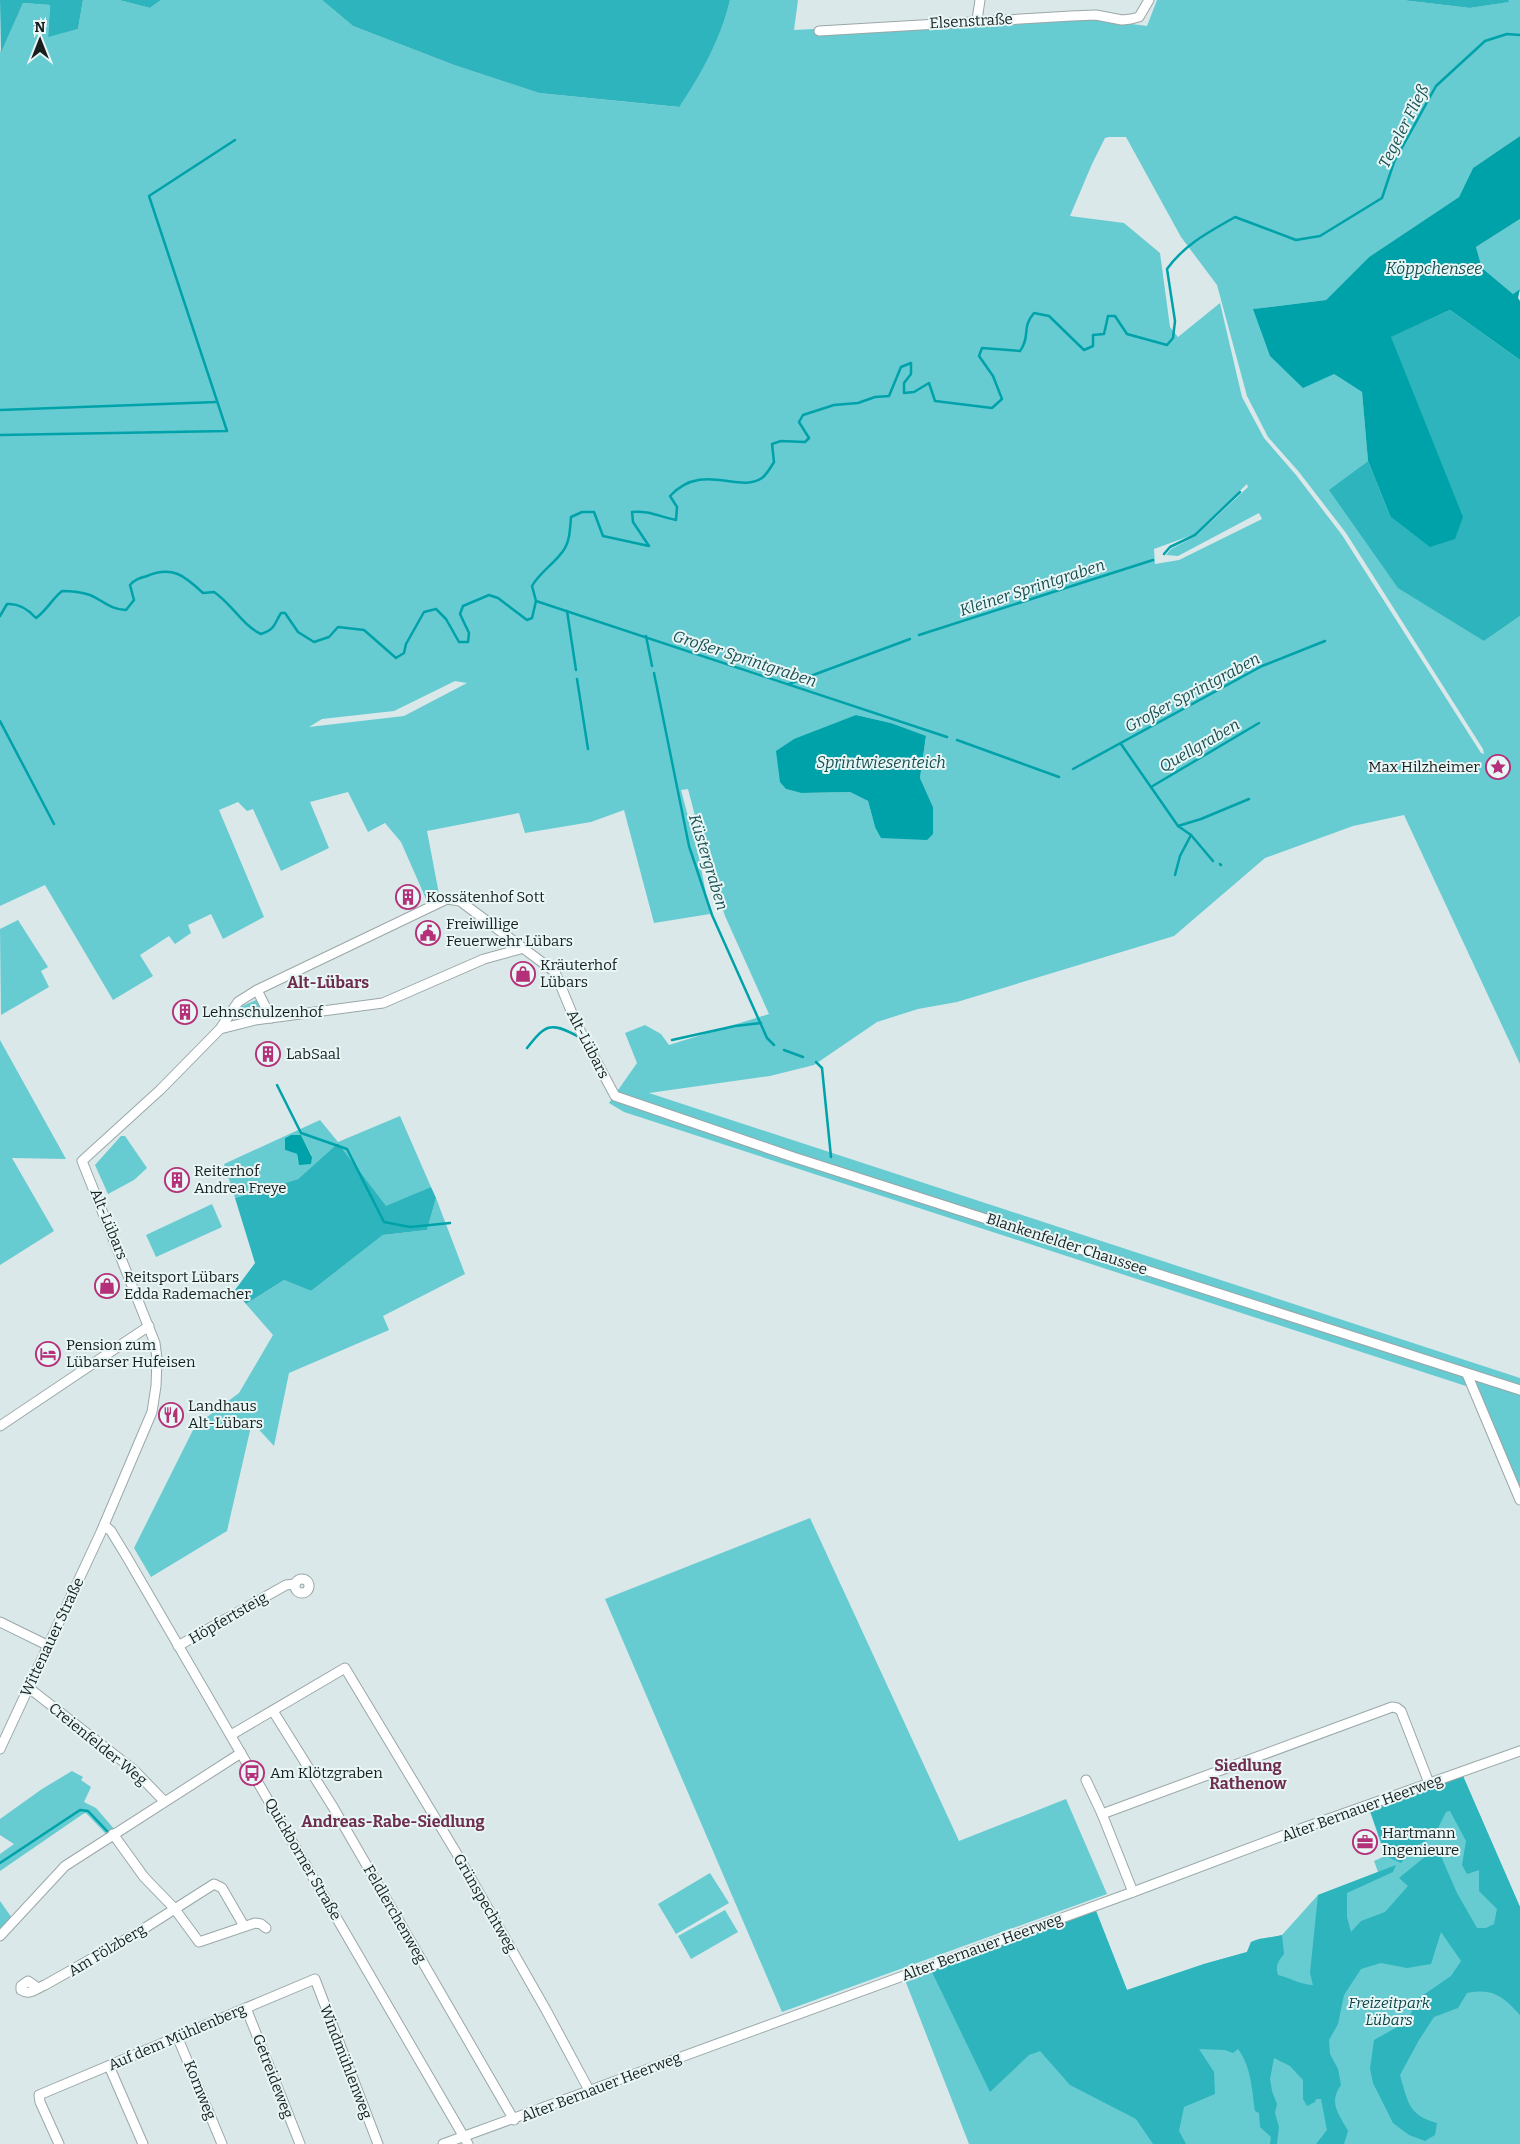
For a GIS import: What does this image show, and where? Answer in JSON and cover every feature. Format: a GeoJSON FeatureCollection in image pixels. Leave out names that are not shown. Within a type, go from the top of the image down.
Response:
{"type":"FeatureCollection","features":[{"type":"Feature","properties":{"kind":"street"},"geometry":{"type":"LineString","coordinates":[[976,20],[980,0]]}},
{"type":"Feature","properties":{"kind":"street","name":"Elsenstraße"},"geometry":{"type":"LineString","coordinates":[[819,31],[976,20],[1096,15],[1122,20],[1138,17],[1148,0]]}},
{"type":"Feature","properties":{"kind":"street","name":"Alt-Lübars"},"geometry":{"type":"LineString","coordinates":[[104,1525],[152,1412],[157,1359],[155,1343],[149,1326],[82,1161],[160,1090],[220,1029],[238,1002],[257,990],[447,899],[460,901],[555,972],[576,1022],[615,1096]]}},
{"type":"Feature","properties":{"kind":"street"},"geometry":{"type":"LineString","coordinates":[[220,1029],[271,1018],[383,1003],[484,959],[524,948]]}},
{"type":"Feature","properties":{"kind":"street"},"geometry":{"type":"LineString","coordinates":[[257,990],[271,1018]]}},
{"type":"Feature","properties":{"kind":"street","name":"Blankenfelder Chaussee"},"geometry":{"type":"LineString","coordinates":[[615,1096],[793,1156],[1520,1390]]}},
{"type":"Feature","properties":{"kind":"street"},"geometry":{"type":"LineString","coordinates":[[0,1426],[149,1326]]}},
{"type":"Feature","properties":{"kind":"street"},"geometry":{"type":"LineString","coordinates":[[1467,1374],[1520,1500]]}},
{"type":"Feature","properties":{"kind":"street","name":"Wittenauer Straße"},"geometry":{"type":"LineString","coordinates":[[0,1749],[104,1525]]}},
{"type":"Feature","properties":{"kind":"street","name":"Quickborner Straße"},"geometry":{"type":"LineString","coordinates":[[104,1525],[111,1531],[241,1752],[466,2141]]}},
{"type":"Feature","properties":{"kind":"street","name":"Höpfertsteig"},"geometry":{"type":"LineString","coordinates":[[178,1646],[286,1584],[296,1584]]}},
{"type":"Feature","properties":{"kind":"street"},"geometry":{"type":"LineString","coordinates":[[0,1622],[47,1645]]}},
{"type":"Feature","properties":{"kind":"street","name":"Grünspechtweg"},"geometry":{"type":"LineString","coordinates":[[273,1710],[345,1668],[457,1854],[546,2010],[588,2090]]}},
{"type":"Feature","properties":{"kind":"street","name":"Creienfelder Weg"},"geometry":{"type":"LineString","coordinates":[[29,1688],[134,1770],[164,1801]]}},
{"type":"Feature","properties":{"kind":"street"},"geometry":{"type":"LineString","coordinates":[[1102,1814],[1392,1707],[1401,1711],[1429,1783]]}},
{"type":"Feature","properties":{"kind":"street"},"geometry":{"type":"LineString","coordinates":[[231,1735],[273,1710]]}},
{"type":"Feature","properties":{"kind":"street","name":"Feldlerchenweg"},"geometry":{"type":"LineString","coordinates":[[273,1710],[333,1807],[514,2120]]}},
{"type":"Feature","properties":{"kind":"street","name":"Alter Bernauer Heerweg"},"geometry":{"type":"LineString","coordinates":[[443,2144],[466,2141],[588,2090],[1520,1751]]}},
{"type":"Feature","properties":{"kind":"street"},"geometry":{"type":"LineString","coordinates":[[0,1936],[65,1866],[241,1752]]}},
{"type":"Feature","properties":{"kind":"street"},"geometry":{"type":"LineString","coordinates":[[1086,1780],[1102,1814],[1133,1892]]}},
{"type":"Feature","properties":{"kind":"street"},"geometry":{"type":"LineString","coordinates":[[113,1834],[144,1877],[174,1908],[199,1942],[255,1923],[261,1924],[266,1928]]}},
{"type":"Feature","properties":{"kind":"street","name":"Am Fölzberg"},"geometry":{"type":"LineString","coordinates":[[38,1988],[137,1933],[214,1884],[218,1884],[222,1888],[244,1926]]}},
{"type":"Feature","properties":{"kind":"street","name":"Auf dem Mühlenberg"},"geometry":{"type":"LineString","coordinates":[[59,2144],[40,2102],[39,2095],[315,1979]]}},
{"type":"Feature","properties":{"kind":"street","name":"Windmühlenweg"},"geometry":{"type":"LineString","coordinates":[[315,1979],[378,2144]]}},
{"type":"Feature","properties":{"kind":"street","name":"Getreideweg"},"geometry":{"type":"LineString","coordinates":[[246,2008],[300,2144]]}},
{"type":"Feature","properties":{"kind":"street","name":"Kornweg"},"geometry":{"type":"LineString","coordinates":[[177,2036],[222,2144]]}},
{"type":"Feature","properties":{"kind":"street"},"geometry":{"type":"LineString","coordinates":[[109,2066],[142,2144]]}},
{"type":"Feature","properties":{"kind":"green space"},"geometry":{"type":"Polygon","coordinates":[[[83,0],[119,0],[150,8],[161,0],[322,0],[353,26],[454,65],[539,93],[678,107],[695,82],[716,42],[730,0],[798,0],[794,30],[1071,16],[1147,26],[1157,0],[1402,0],[1470,8],[1508,2],[1508,0],[1520,0],[1520,136],[1473,168],[1459,197],[1369,257],[1326,300],[1254,309],[1334,374],[1362,392],[1368,461],[1330,490],[1484,641],[1520,616],[1520,1064],[1404,815],[1353,826],[1265,858],[1174,936],[957,1002],[918,1009],[877,1022],[814,1065],[770,1076],[649,1093],[1520,1378],[1520,1503],[1472,1388],[624,1112],[609,1103],[637,1063],[625,1033],[645,1025],[661,1034],[669,1045],[769,1014],[725,916],[706,858],[688,789],[681,790],[699,858],[710,914],[654,923],[624,810],[591,822],[525,833],[519,813],[427,831],[439,894],[426,899],[401,842],[385,823],[368,832],[348,792],[310,802],[329,848],[281,871],[253,809],[247,811],[238,802],[219,810],[264,917],[223,939],[211,914],[188,925],[191,933],[175,944],[169,936],[140,955],[153,976],[113,1000],[45,885],[0,906],[0,52],[23,3],[50,5],[48,36],[78,29],[83,0]],[[1126,137],[1105,138],[1070,216],[1124,223],[1160,253],[1170,327],[1178,337],[1220,303],[1242,397],[1264,438],[1296,475],[1342,535],[1481,753],[1484,754],[1483,749],[1346,533],[1299,472],[1268,437],[1247,396],[1217,285],[1181,237],[1126,137]],[[1247,484],[1195,534],[1154,549],[1155,564],[1179,560],[1262,519],[1259,513],[1178,556],[1166,555],[1171,549],[1196,536],[1248,487],[1247,484]],[[455,681],[394,711],[322,719],[309,727],[404,716],[467,683],[455,681]],[[856,715],[786,789],[801,793],[850,792],[868,801],[875,827],[933,807],[920,778],[926,737],[891,723],[856,715]]]}},
{"type":"Feature","properties":{"kind":"green space"},"geometry":{"type":"Polygon","coordinates":[[[1520,219],[1520,289],[1513,294],[1482,268],[1476,247],[1520,219]]]}},
{"type":"Feature","properties":{"kind":"green space"},"geometry":{"type":"Polygon","coordinates":[[[18,920],[48,967],[41,971],[49,987],[1,1015],[0,929],[18,920]]]}},
{"type":"Feature","properties":{"kind":"green space"},"geometry":{"type":"Polygon","coordinates":[[[256,1000],[262,1009],[259,1015],[239,1016],[236,1013],[238,1008],[256,1000]]]}},
{"type":"Feature","properties":{"kind":"green space"},"geometry":{"type":"Polygon","coordinates":[[[0,1040],[66,1159],[12,1158],[54,1231],[0,1265],[0,1040]]]}},
{"type":"Feature","properties":{"kind":"green space"},"geometry":{"type":"Polygon","coordinates":[[[400,1116],[431,1187],[386,1207],[338,1143],[298,1179],[235,1198],[224,1164],[320,1120],[338,1142],[400,1116]],[[291,1135],[285,1138],[285,1150],[297,1154],[298,1162],[312,1156],[301,1135],[291,1135]]]}},
{"type":"Feature","properties":{"kind":"green space"},"geometry":{"type":"Polygon","coordinates":[[[121,1136],[125,1136],[147,1168],[134,1180],[108,1194],[95,1165],[121,1136]]]}},
{"type":"Feature","properties":{"kind":"green space"},"geometry":{"type":"Polygon","coordinates":[[[436,1198],[465,1274],[383,1316],[389,1330],[289,1373],[274,1446],[252,1422],[227,1531],[151,1577],[134,1548],[195,1426],[239,1393],[273,1335],[246,1304],[284,1280],[311,1291],[383,1235],[427,1230],[436,1198]]]}},
{"type":"Feature","properties":{"kind":"green space"},"geometry":{"type":"Polygon","coordinates":[[[212,1204],[222,1227],[156,1257],[146,1235],[212,1204]]]}},
{"type":"Feature","properties":{"kind":"green space"},"geometry":{"type":"Polygon","coordinates":[[[810,1518],[959,1841],[1066,1799],[1107,1894],[782,2012],[605,1599],[810,1518]]]}},
{"type":"Feature","properties":{"kind":"green space"},"geometry":{"type":"Polygon","coordinates":[[[72,1771],[83,1777],[81,1780],[91,1787],[84,1802],[96,1808],[115,1830],[107,1835],[86,1813],[83,1814],[0,1871],[0,1854],[14,1844],[0,1835],[0,1819],[42,1789],[72,1771]]]}},
{"type":"Feature","properties":{"kind":"green space","name":"Freizeitpark Lübars"},"geometry":{"type":"Polygon","coordinates":[[[1463,1776],[1520,1907],[1520,2144],[969,2144],[905,1980],[1096,1911],[1127,1990],[1204,1964],[1247,1952],[1251,1942],[1282,1935],[1318,1895],[1378,1872],[1374,1861],[1385,1856],[1370,1811],[1463,1776]]]}},
{"type":"Feature","properties":{"kind":"green space"},"geometry":{"type":"Polygon","coordinates":[[[710,1873],[729,1903],[676,1934],[658,1904],[710,1873]]]}},
{"type":"Feature","properties":{"kind":"green space"},"geometry":{"type":"Polygon","coordinates":[[[0,1901],[12,1918],[0,1931],[0,1901]]]}},
{"type":"Feature","properties":{"kind":"green space"},"geometry":{"type":"Polygon","coordinates":[[[725,1910],[738,1932],[691,1959],[678,1936],[725,1910]]]}},
{"type":"Feature","properties":{"kind":"shaded area"},"geometry":{"type":"Polygon","coordinates":[[[0,0],[83,0],[78,29],[48,37],[50,5],[23,3],[1,52],[0,0]]]}},
{"type":"Feature","properties":{"kind":"shaded area"},"geometry":{"type":"Polygon","coordinates":[[[119,0],[161,0],[150,8],[119,0]]]}},
{"type":"Feature","properties":{"kind":"shaded area"},"geometry":{"type":"Polygon","coordinates":[[[322,0],[730,0],[716,42],[695,82],[679,107],[539,93],[454,65],[353,26],[322,0]]]}},
{"type":"Feature","properties":{"kind":"shaded area"},"geometry":{"type":"Polygon","coordinates":[[[1402,0],[1508,0],[1509,2],[1470,8],[1402,0]]]}},
{"type":"Feature","properties":{"kind":"shaded area"},"geometry":{"type":"Polygon","coordinates":[[[1450,310],[1520,360],[1520,616],[1484,641],[1398,588],[1329,490],[1368,461],[1390,516],[1462,517],[1390,337],[1450,310]]]}},
{"type":"Feature","properties":{"kind":"shaded area"},"geometry":{"type":"Polygon","coordinates":[[[338,1143],[386,1206],[431,1187],[436,1198],[427,1230],[383,1235],[311,1291],[284,1280],[246,1304],[235,1290],[255,1263],[235,1198],[298,1179],[338,1143]]]}},
{"type":"Feature","properties":{"kind":"shaded area"},"geometry":{"type":"Polygon","coordinates":[[[1463,1776],[1520,1907],[1520,2015],[1497,1995],[1476,1992],[1467,1993],[1458,2008],[1434,2017],[1400,2075],[1411,2106],[1420,2116],[1437,2123],[1435,2135],[1425,2141],[1409,2135],[1393,2123],[1373,2083],[1370,2069],[1374,2040],[1408,2021],[1416,2000],[1451,1976],[1461,1961],[1441,1932],[1431,1964],[1407,1968],[1381,1963],[1361,1969],[1344,1995],[1338,2024],[1329,2040],[1330,2054],[1338,2069],[1341,2085],[1335,2097],[1336,2108],[1348,2131],[1344,2144],[1316,2144],[1327,2130],[1321,2099],[1316,2099],[1315,2102],[1307,2106],[1303,2099],[1303,2080],[1290,2066],[1274,2058],[1270,2079],[1277,2104],[1275,2113],[1279,2127],[1277,2144],[1270,2144],[1271,2137],[1260,2127],[1259,2113],[1255,2111],[1246,2063],[1238,2049],[1233,2053],[1225,2050],[1199,2049],[1214,2072],[1215,2094],[1184,2107],[1179,2131],[1186,2144],[1153,2144],[1136,2119],[1070,2085],[1040,2051],[1029,2055],[990,2092],[931,1970],[1096,1911],[1127,1990],[1204,1964],[1247,1952],[1251,1942],[1282,1935],[1284,1954],[1278,1964],[1278,1975],[1300,1983],[1313,1985],[1310,1973],[1318,1895],[1396,1865],[1393,1872],[1347,1893],[1347,1917],[1351,1932],[1361,1921],[1385,1912],[1408,1886],[1399,1878],[1437,1847],[1457,1893],[1477,1928],[1486,1928],[1494,1924],[1497,1909],[1479,1891],[1479,1870],[1467,1874],[1462,1865],[1466,1841],[1450,1811],[1446,1812],[1434,1836],[1414,1847],[1401,1863],[1386,1856],[1370,1811],[1463,1776]]]}},
{"type":"Feature","properties":{"kind":"water","name":"Köppchensee"},"geometry":{"type":"Polygon","coordinates":[[[1520,136],[1520,219],[1476,247],[1482,268],[1513,294],[1520,289],[1518,298],[1520,301],[1520,360],[1450,310],[1391,337],[1463,517],[1455,539],[1430,547],[1390,516],[1368,461],[1362,392],[1334,374],[1303,388],[1270,356],[1253,309],[1326,300],[1369,257],[1459,197],[1473,168],[1520,136]]]}},
{"type":"Feature","properties":{"kind":"water","name":"Sprintwiesenteich"},"geometry":{"type":"Polygon","coordinates":[[[856,715],[891,723],[926,736],[920,778],[933,807],[933,834],[927,840],[881,838],[875,827],[868,801],[850,792],[801,793],[786,789],[780,782],[776,751],[794,739],[856,715]]]}},
{"type":"Feature","properties":{"kind":"water"},"geometry":{"type":"Polygon","coordinates":[[[291,1135],[301,1135],[312,1157],[311,1164],[299,1165],[297,1154],[285,1150],[285,1138],[291,1135]]]}},
{"type":"Feature","properties":{"kind":"waterway","name":"Tegeler Fließ"},"geometry":{"type":"LineString","coordinates":[[0,616],[7,604],[15,604],[23,607],[36,618],[62,591],[87,594],[111,606],[126,610],[134,600],[130,585],[132,583],[140,578],[156,573],[171,572],[184,577],[203,593],[214,592],[248,625],[261,634],[272,628],[281,613],[285,613],[298,632],[314,642],[329,637],[338,627],[364,630],[396,658],[404,653],[406,644],[424,612],[436,609],[446,619],[459,642],[468,642],[469,633],[460,614],[463,606],[489,595],[498,598],[527,620],[532,618],[536,601],[532,586],[565,547],[569,535],[571,517],[582,512],[594,512],[603,536],[649,546],[633,522],[632,512],[649,513],[676,520],[677,507],[670,496],[682,486],[707,479],[742,483],[753,482],[762,478],[774,462],[772,444],[781,441],[805,442],[809,438],[799,422],[803,415],[834,405],[858,403],[875,397],[889,396],[901,367],[911,363],[911,374],[904,383],[904,393],[914,392],[929,383],[935,401],[992,408],[1002,399],[993,376],[979,356],[982,348],[1020,351],[1025,341],[1028,323],[1034,313],[1049,316],[1084,350],[1093,346],[1093,335],[1104,334],[1108,316],[1115,316],[1127,334],[1167,345],[1173,338],[1175,321],[1167,269],[1182,252],[1198,239],[1235,217],[1296,240],[1320,236],[1382,198],[1394,162],[1436,86],[1485,41],[1507,34],[1520,35]]}},
{"type":"Feature","properties":{"kind":"waterway"},"geometry":{"type":"LineString","coordinates":[[0,435],[227,431],[149,196],[235,140]]}},
{"type":"Feature","properties":{"kind":"waterway"},"geometry":{"type":"LineString","coordinates":[[0,410],[217,402]]}},
{"type":"Feature","properties":{"kind":"waterway","name":"Kleiner Sprintgraben"},"geometry":{"type":"LineString","coordinates":[[1164,554],[1170,547],[1195,535],[1240,492]]}},
{"type":"Feature","properties":{"kind":"waterway","name":"Kleiner Sprintgraben"},"geometry":{"type":"LineString","coordinates":[[919,635],[1153,560]]}},
{"type":"Feature","properties":{"kind":"waterway","name":"Großer Sprintgraben"},"geometry":{"type":"LineString","coordinates":[[536,601],[947,737]]}},
{"type":"Feature","properties":{"kind":"waterway"},"geometry":{"type":"LineString","coordinates":[[567,611],[576,670]]}},
{"type":"Feature","properties":{"kind":"waterway","name":"Küstergraben"},"geometry":{"type":"LineString","coordinates":[[646,636],[652,666]]}},
{"type":"Feature","properties":{"kind":"waterway","name":"Kleiner Sprintgraben"},"geometry":{"type":"LineString","coordinates":[[789,684],[910,639]]}},
{"type":"Feature","properties":{"kind":"waterway","name":"Großer Sprintgraben"},"geometry":{"type":"LineString","coordinates":[[1073,769],[1262,666],[1325,641]]}},
{"type":"Feature","properties":{"kind":"waterway","name":"Küstergraben"},"geometry":{"type":"LineString","coordinates":[[654,673],[689,846],[712,915],[767,1038],[774,1045]]}},
{"type":"Feature","properties":{"kind":"waterway"},"geometry":{"type":"LineString","coordinates":[[577,679],[588,749]]}},
{"type":"Feature","properties":{"kind":"waterway"},"geometry":{"type":"LineString","coordinates":[[0,721],[54,824]]}},
{"type":"Feature","properties":{"kind":"waterway","name":"Quellgraben"},"geometry":{"type":"LineString","coordinates":[[1151,787],[1259,723]]}},
{"type":"Feature","properties":{"kind":"waterway","name":"Großer Sprintgraben"},"geometry":{"type":"LineString","coordinates":[[957,740],[1059,777]]}},
{"type":"Feature","properties":{"kind":"waterway","name":"Quellgraben"},"geometry":{"type":"LineString","coordinates":[[1121,744],[1178,826],[1191,835],[1213,861]]}},
{"type":"Feature","properties":{"kind":"waterway","name":"Quellgraben"},"geometry":{"type":"LineString","coordinates":[[1178,826],[1201,819],[1249,799]]}},
{"type":"Feature","properties":{"kind":"waterway","name":"Quellgraben"},"geometry":{"type":"LineString","coordinates":[[1175,875],[1180,856],[1191,835]]}},
{"type":"Feature","properties":{"kind":"waterway"},"geometry":{"type":"LineString","coordinates":[[672,1040],[735,1026],[761,1023]]}},
{"type":"Feature","properties":{"kind":"waterway"},"geometry":{"type":"LineString","coordinates":[[527,1048],[539,1034],[549,1028],[560,1028],[577,1036]]}},
{"type":"Feature","properties":{"kind":"waterway","name":"Küstergraben"},"geometry":{"type":"LineString","coordinates":[[784,1050],[803,1057]]}},
{"type":"Feature","properties":{"kind":"waterway","name":"Küstergraben"},"geometry":{"type":"LineString","coordinates":[[816,1062],[822,1068],[831,1157]]}},
{"type":"Feature","properties":{"kind":"waterway"},"geometry":{"type":"LineString","coordinates":[[277,1085],[301,1133],[347,1149],[384,1222],[410,1227],[450,1223]]}},
{"type":"Feature","properties":{"kind":"waterway"},"geometry":{"type":"LineString","coordinates":[[0,1863],[80,1810],[88,1811],[107,1831]]}},
{"type":"Feature","properties":{"kind":"place","name":"Max Hilzheimer"},"geometry":{"type":"Point","coordinates":[1498,767]}},
{"type":"Feature","properties":{"kind":"place","name":"Kossätenhof Sott"},"geometry":{"type":"Point","coordinates":[408,897]}},
{"type":"Feature","properties":{"kind":"place","name":"Freiwillige Feuerwehr Lübars"},"geometry":{"type":"Point","coordinates":[428,933]}},
{"type":"Feature","properties":{"kind":"place","name":"Kräuterhof Lübars"},"geometry":{"type":"Point","coordinates":[523,974]}},
{"type":"Feature","properties":{"kind":"place","name":"Lehnschulzenhof"},"geometry":{"type":"Point","coordinates":[185,1012]}},
{"type":"Feature","properties":{"kind":"place","name":"LabSaal"},"geometry":{"type":"Point","coordinates":[268,1054]}},
{"type":"Feature","properties":{"kind":"place","name":"Reiterhof Andrea Freye"},"geometry":{"type":"Point","coordinates":[177,1180]}},
{"type":"Feature","properties":{"kind":"place","name":"Reitsport Lübars Edda Rademacher"},"geometry":{"type":"Point","coordinates":[107,1286]}},
{"type":"Feature","properties":{"kind":"place","name":"Pension zum Lübarser Hufeisen"},"geometry":{"type":"Point","coordinates":[48,1354]}},
{"type":"Feature","properties":{"kind":"place","name":"Landhaus Alt-Lübars"},"geometry":{"type":"Point","coordinates":[171,1415]}},
{"type":"Feature","properties":{"kind":"place","name":"Am Klötzgraben"},"geometry":{"type":"Point","coordinates":[252,1773]}},
{"type":"Feature","properties":{"kind":"place","name":"Hartmann Ingenieure"},"geometry":{"type":"Point","coordinates":[1365,1842]}},
{"type":"Feature","properties":{"kind":"district","name":"Alt-Lübars"},"geometry":{"type":"Point","coordinates":[328,982]}},
{"type":"Feature","properties":{"kind":"district","name":"Siedlung Rathenow"},"geometry":{"type":"Point","coordinates":[1248,1774]}},
{"type":"Feature","properties":{"kind":"district","name":"Andreas-Rabe-Siedlung"},"geometry":{"type":"Point","coordinates":[393,1821]}}]}
